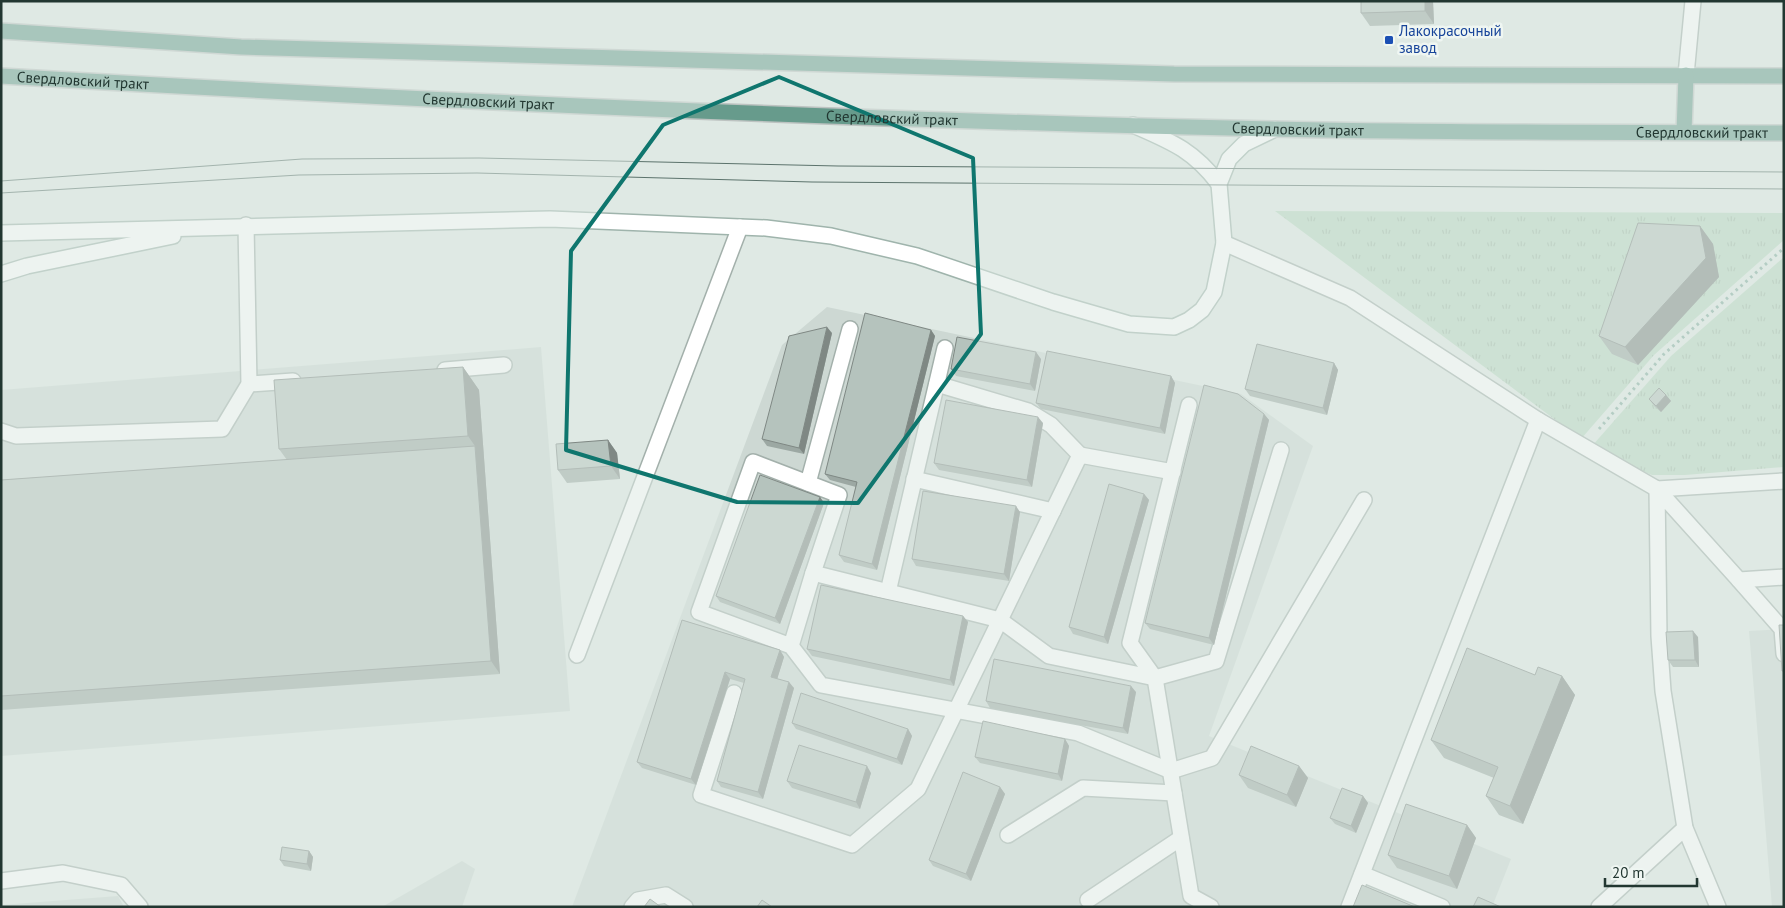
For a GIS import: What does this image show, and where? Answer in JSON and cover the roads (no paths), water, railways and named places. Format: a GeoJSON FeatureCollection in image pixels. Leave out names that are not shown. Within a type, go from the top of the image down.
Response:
{"type":"FeatureCollection","features":[{"type":"Feature","properties":{"kind":"main road"},"geometry":{"type":"LineString","coordinates":[[1684,132],[1686,75],[1693,1]]}},
{"type":"Feature","properties":{"kind":"main road"},"geometry":{"type":"LineString","coordinates":[[1,31],[241,46],[1164,74],[1784,76]]}},
{"type":"Feature","properties":{"kind":"main road","name":"Свердловский тракт"},"geometry":{"type":"LineString","coordinates":[[1,76],[275,92],[674,110],[1132,125],[1275,129],[1784,133]]}},
{"type":"Feature","properties":{"kind":"main road"},"geometry":{"type":"LineString","coordinates":[[1132,125],[1191,153],[1200,160],[1219,184]]}},
{"type":"Feature","properties":{"kind":"main road"},"geometry":{"type":"LineString","coordinates":[[1,233],[206,229],[246,225],[550,219],[740,227],[831,236],[917,256],[1053,302],[1129,324],[1154,327],[1174,326],[1189,320],[1202,310],[1214,292],[1224,243],[1219,184],[1229,159],[1253,138],[1275,129]]}},
{"type":"Feature","properties":{"kind":"main road"},"geometry":{"type":"LineString","coordinates":[[1,431],[16,436],[222,429],[250,384],[246,225]]}},
{"type":"Feature","properties":{"kind":"main road"},"geometry":{"type":"LineString","coordinates":[[577,655],[740,227]]}},
{"type":"Feature","properties":{"kind":"main road"},"geometry":{"type":"LineString","coordinates":[[1,274],[27,266],[206,229]]}},
{"type":"Feature","properties":{"kind":"main road"},"geometry":{"type":"LineString","coordinates":[[1224,243],[1350,298],[1538,420],[1657,489],[1782,629],[1784,654]]}},
{"type":"Feature","properties":{"kind":"main road"},"geometry":{"type":"LineString","coordinates":[[808,483],[850,329]]}},
{"type":"Feature","properties":{"kind":"main road"},"geometry":{"type":"LineString","coordinates":[[888,592],[945,348]]}},
{"type":"Feature","properties":{"kind":"main road"},"geometry":{"type":"LineString","coordinates":[[426,371],[504,365]]}},
{"type":"Feature","properties":{"kind":"main road"},"geometry":{"type":"LineString","coordinates":[[250,384],[308,380]]}},
{"type":"Feature","properties":{"kind":"main road"},"geometry":{"type":"LineString","coordinates":[[937,384],[1028,411],[1051,425],[1080,455],[1173,472]]}},
{"type":"Feature","properties":{"kind":"main road"},"geometry":{"type":"LineString","coordinates":[[1189,405],[1130,643],[1155,678],[1191,896],[1211,907]]}},
{"type":"Feature","properties":{"kind":"main road"},"geometry":{"type":"LineString","coordinates":[[1349,907],[1538,420]]}},
{"type":"Feature","properties":{"kind":"main road"},"geometry":{"type":"LineString","coordinates":[[813,573],[1000,620],[1050,656],[1155,678],[1216,661],[1281,450]]}},
{"type":"Feature","properties":{"kind":"main road"},"geometry":{"type":"LineString","coordinates":[[734,693],[701,795],[852,845],[918,789],[1080,455]]}},
{"type":"Feature","properties":{"kind":"main road"},"geometry":{"type":"LineString","coordinates":[[791,646],[839,495],[753,462],[699,612],[791,646],[821,685],[955,712],[1078,733],[1171,771],[1212,758],[1364,500]]}},
{"type":"Feature","properties":{"kind":"main road"},"geometry":{"type":"LineString","coordinates":[[914,479],[1053,510]]}},
{"type":"Feature","properties":{"kind":"main road"},"geometry":{"type":"LineString","coordinates":[[1657,489],[1784,481]]}},
{"type":"Feature","properties":{"kind":"main road"},"geometry":{"type":"LineString","coordinates":[[1657,489],[1663,691],[1686,828],[1718,907]]}},
{"type":"Feature","properties":{"kind":"main road"},"geometry":{"type":"LineString","coordinates":[[1739,580],[1784,577]]}},
{"type":"Feature","properties":{"kind":"main road"},"geometry":{"type":"LineString","coordinates":[[1008,835],[1083,788],[1174,793]]}},
{"type":"Feature","properties":{"kind":"main road"},"geometry":{"type":"LineString","coordinates":[[1599,907],[1686,828]]}},
{"type":"Feature","properties":{"kind":"main road"},"geometry":{"type":"LineString","coordinates":[[1088,900],[1181,838]]}},
{"type":"Feature","properties":{"kind":"main road"},"geometry":{"type":"LineString","coordinates":[[1,881],[63,873],[121,885],[140,907]]}},
{"type":"Feature","properties":{"kind":"main road"},"geometry":{"type":"LineString","coordinates":[[1362,874],[1442,907]]}},
{"type":"Feature","properties":{"kind":"main road"},"geometry":{"type":"LineString","coordinates":[[632,907],[638,900],[666,895],[685,907]]}},
{"type":"Feature","properties":{"kind":"tram line"},"geometry":{"type":"LineString","coordinates":[[1,181],[302,159],[479,158],[838,166],[1784,172]]}},
{"type":"Feature","properties":{"kind":"tram line"},"geometry":{"type":"LineString","coordinates":[[1,193],[299,175],[477,173],[812,182],[1784,189]]}},
{"type":"Feature","properties":{"kind":"place","name":"Лакокрасочный завод"},"geometry":{"type":"Point","coordinates":[1389,40]}}]}
